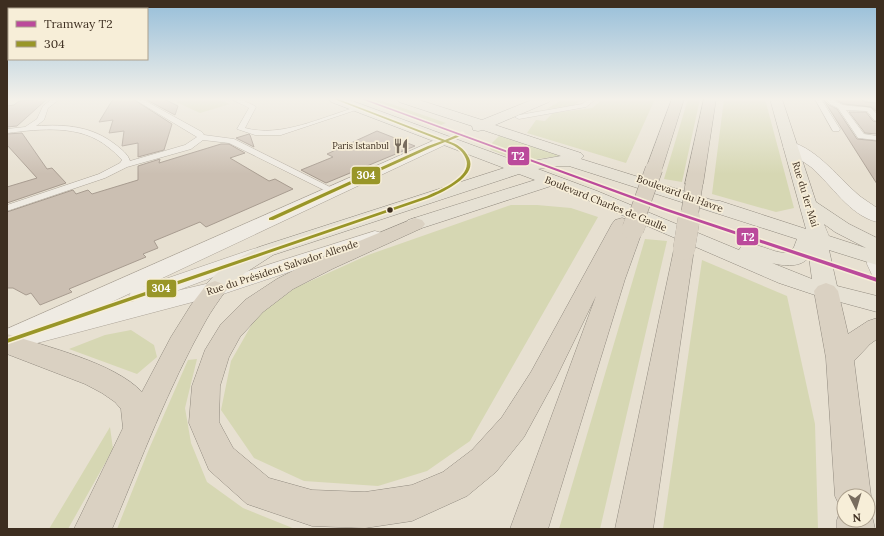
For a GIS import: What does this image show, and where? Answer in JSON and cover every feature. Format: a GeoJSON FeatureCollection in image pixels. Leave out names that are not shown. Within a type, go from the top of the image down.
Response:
{"type":"FeatureCollection","features":[{"type":"Feature","properties":{"kind":"highway"},"geometry":{"type":"LineString","coordinates":[[529,529],[614,279],[627,226],[649,168],[661,151],[670,124]]}},
{"type":"Feature","properties":{"kind":"highway"},"geometry":{"type":"LineString","coordinates":[[634,529],[705,124]]}},
{"type":"Feature","properties":{"kind":"highway"},"geometry":{"type":"LineString","coordinates":[[415,224],[324,264],[286,284],[254,306],[230,331],[215,357],[206,386],[204,423],[221,459],[259,492],[312,508],[365,510],[412,503],[455,484],[484,461],[513,427],[627,226]]}},
{"type":"Feature","properties":{"kind":"highway"},"geometry":{"type":"LineString","coordinates":[[93,529],[138,428],[193,320],[215,289]]}},
{"type":"Feature","properties":{"kind":"highway"},"geometry":{"type":"LineString","coordinates":[[826,291],[840,358],[852,488]]}},
{"type":"Feature","properties":{"kind":"highway"},"geometry":{"type":"LineString","coordinates":[[840,358],[861,337],[877,327]]}},
{"type":"Feature","properties":{"kind":"highway"},"geometry":{"type":"LineString","coordinates":[[7,344],[88,373],[123,391],[135,404],[138,428]]}},
{"type":"Feature","properties":{"kind":"main road","name":"Boulevard Charles de Gaulle"},"geometry":{"type":"LineString","coordinates":[[402,124],[591,195],[747,262],[826,291],[877,304]]}},
{"type":"Feature","properties":{"kind":"main road"},"geometry":{"type":"LineString","coordinates":[[477,124],[489,128]]}},
{"type":"Feature","properties":{"kind":"main road"},"geometry":{"type":"LineString","coordinates":[[455,144],[497,124]]}},
{"type":"Feature","properties":{"kind":"main road"},"geometry":{"type":"LineString","coordinates":[[455,144],[500,124]]}},
{"type":"Feature","properties":{"kind":"main road","name":"Rue du 1er Mai"},"geometry":{"type":"LineString","coordinates":[[784,124],[815,227],[815,237],[826,291]]}},
{"type":"Feature","properties":{"kind":"main road","name":"Boulevard du Havre"},"geometry":{"type":"LineString","coordinates":[[489,128],[597,163],[728,210],[876,258]]}},
{"type":"Feature","properties":{"kind":"main road"},"geometry":{"type":"LineString","coordinates":[[428,197],[455,183],[467,172],[467,156],[462,149],[455,144]]}},
{"type":"Feature","properties":{"kind":"main road","name":"Rue du Président Salvador Allende"},"geometry":{"type":"LineString","coordinates":[[266,251],[520,168],[555,161],[570,162],[728,210]]}},
{"type":"Feature","properties":{"kind":"main road","name":"Rue du Président Salvador Allende"},"geometry":{"type":"LineString","coordinates":[[415,224],[552,180]]}},
{"type":"Feature","properties":{"kind":"main road"},"geometry":{"type":"LineString","coordinates":[[591,195],[780,258],[798,258],[815,237]]}},
{"type":"Feature","properties":{"kind":"main road"},"geometry":{"type":"LineString","coordinates":[[809,205],[842,228],[876,258]]}},
{"type":"Feature","properties":{"kind":"main road"},"geometry":{"type":"LineString","coordinates":[[215,289],[237,268],[266,251]]}},
{"type":"Feature","properties":{"kind":"street"},"geometry":{"type":"LineString","coordinates":[[7,341],[333,191],[455,144]]}},
{"type":"Feature","properties":{"kind":"street"},"geometry":{"type":"LineString","coordinates":[[791,147],[813,160],[855,201],[877,216]]}},
{"type":"Feature","properties":{"kind":"street","name":"Rue du Président Salvador Allende"},"geometry":{"type":"LineString","coordinates":[[7,341],[215,289],[415,224]]}},
{"type":"Feature","properties":{"kind":"street","name":"Rue du Président Salvador Allende"},"geometry":{"type":"LineString","coordinates":[[7,341],[266,251]]}},
{"type":"Feature","properties":{"kind":"lane"},"geometry":{"type":"LineString","coordinates":[[27,129],[34,124]]}},
{"type":"Feature","properties":{"kind":"lane"},"geometry":{"type":"LineString","coordinates":[[181,124],[199,134],[201,137],[231,141],[333,191]]}},
{"type":"Feature","properties":{"kind":"lane"},"geometry":{"type":"LineString","coordinates":[[243,124],[241,128],[242,129],[255,133],[281,133],[309,124]]}},
{"type":"Feature","properties":{"kind":"lane"},"geometry":{"type":"LineString","coordinates":[[834,124],[836,128]]}},
{"type":"Feature","properties":{"kind":"lane"},"geometry":{"type":"LineString","coordinates":[[853,124],[861,136],[877,138]]}},
{"type":"Feature","properties":{"kind":"lane"},"geometry":{"type":"LineString","coordinates":[[7,132],[27,129],[73,129],[88,132],[100,137],[124,156],[126,160],[124,165]]}},
{"type":"Feature","properties":{"kind":"lane"},"geometry":{"type":"LineString","coordinates":[[7,208],[102,176],[124,165],[188,147],[198,141],[201,137]]}},
{"type":"Feature","properties":{"kind":"green space"},"geometry":{"type":"Polygon","coordinates":[[[428,124],[443,124],[436,127],[428,124]]]}},
{"type":"Feature","properties":{"kind":"green space"},"geometry":{"type":"Polygon","coordinates":[[[533,124],[644,124],[626,163],[527,133],[533,124]]]}},
{"type":"Feature","properties":{"kind":"green space"},"geometry":{"type":"Polygon","coordinates":[[[680,124],[695,124],[682,182],[664,179],[680,124]]]}},
{"type":"Feature","properties":{"kind":"green space"},"geometry":{"type":"Polygon","coordinates":[[[721,124],[772,124],[794,208],[776,212],[712,194],[721,124]]]}},
{"type":"Feature","properties":{"kind":"green space"},"geometry":{"type":"Polygon","coordinates":[[[500,135],[561,156],[520,161],[491,150],[489,146],[500,135]]]}},
{"type":"Feature","properties":{"kind":"green space"},"geometry":{"type":"Polygon","coordinates":[[[511,205],[537,205],[571,208],[598,217],[470,441],[427,471],[378,486],[304,481],[254,458],[221,410],[231,361],[256,317],[295,288],[368,255],[511,205]]]}},
{"type":"Feature","properties":{"kind":"green space"},"geometry":{"type":"Polygon","coordinates":[[[645,239],[667,241],[600,529],[559,529],[645,239]]]}},
{"type":"Feature","properties":{"kind":"green space"},"geometry":{"type":"Polygon","coordinates":[[[702,260],[787,296],[815,424],[818,529],[663,529],[702,260]]]}},
{"type":"Feature","properties":{"kind":"green space"},"geometry":{"type":"Polygon","coordinates":[[[131,330],[154,345],[157,357],[137,374],[69,349],[105,335],[131,330]]]}},
{"type":"Feature","properties":{"kind":"green space"},"geometry":{"type":"Polygon","coordinates":[[[197,359],[185,408],[191,443],[207,482],[243,508],[295,529],[117,529],[149,449],[188,360],[197,359]]]}},
{"type":"Feature","properties":{"kind":"green space"},"geometry":{"type":"Polygon","coordinates":[[[110,427],[113,449],[68,529],[49,529],[110,427]]]}},
{"type":"Feature","properties":{"kind":"building"},"geometry":{"type":"Polygon","coordinates":[[[7,124],[19,124],[17,126],[7,127],[7,124]]]}},
{"type":"Feature","properties":{"kind":"building"},"geometry":{"type":"Polygon","coordinates":[[[112,124],[172,124],[164,150],[138,157],[138,143],[122,146],[124,131],[109,133],[112,124]]]}},
{"type":"Feature","properties":{"kind":"building"},"geometry":{"type":"Polygon","coordinates":[[[839,124],[847,124],[857,139],[877,141],[877,184],[839,124]]]}},
{"type":"Feature","properties":{"kind":"building"},"geometry":{"type":"Polygon","coordinates":[[[858,124],[877,124],[877,134],[865,133],[858,124]]]}},
{"type":"Feature","properties":{"kind":"building"},"geometry":{"type":"Polygon","coordinates":[[[377,131],[415,146],[326,183],[301,170],[333,157],[327,154],[377,131]]]}},
{"type":"Feature","properties":{"kind":"building"},"geometry":{"type":"Polygon","coordinates":[[[22,133],[47,169],[52,168],[66,183],[7,203],[7,187],[37,178],[7,145],[7,134],[22,133]]]}},
{"type":"Feature","properties":{"kind":"building"},"geometry":{"type":"Polygon","coordinates":[[[250,135],[254,147],[236,138],[250,135]]]}},
{"type":"Feature","properties":{"kind":"building"},"geometry":{"type":"Polygon","coordinates":[[[221,144],[229,144],[245,153],[230,158],[269,181],[275,179],[293,189],[206,227],[200,222],[154,241],[158,248],[143,254],[146,257],[69,289],[72,292],[40,305],[31,293],[26,295],[13,288],[7,288],[7,212],[73,190],[76,194],[88,190],[92,194],[138,180],[138,166],[160,159],[159,163],[221,144]]]}},
{"type":"Feature","properties":{"kind":"tram line","name":"T2"},"geometry":{"type":"LineString","coordinates":[[431,124],[664,209],[877,280]]}},
{"type":"Feature","properties":{"kind":"transit line","name":"304"},"geometry":{"type":"LineString","coordinates":[[7,341],[428,197],[442,191],[458,181],[464,175],[468,168],[469,161],[465,153],[456,145],[401,124]]}},
{"type":"Feature","properties":{"kind":"transit line","name":"304"},"geometry":{"type":"LineString","coordinates":[[271,219],[429,147],[462,134]]}},
{"type":"Feature","properties":{"kind":"place","name":"Paris Istanbul"},"geometry":{"type":"Point","coordinates":[401,146]}}]}
